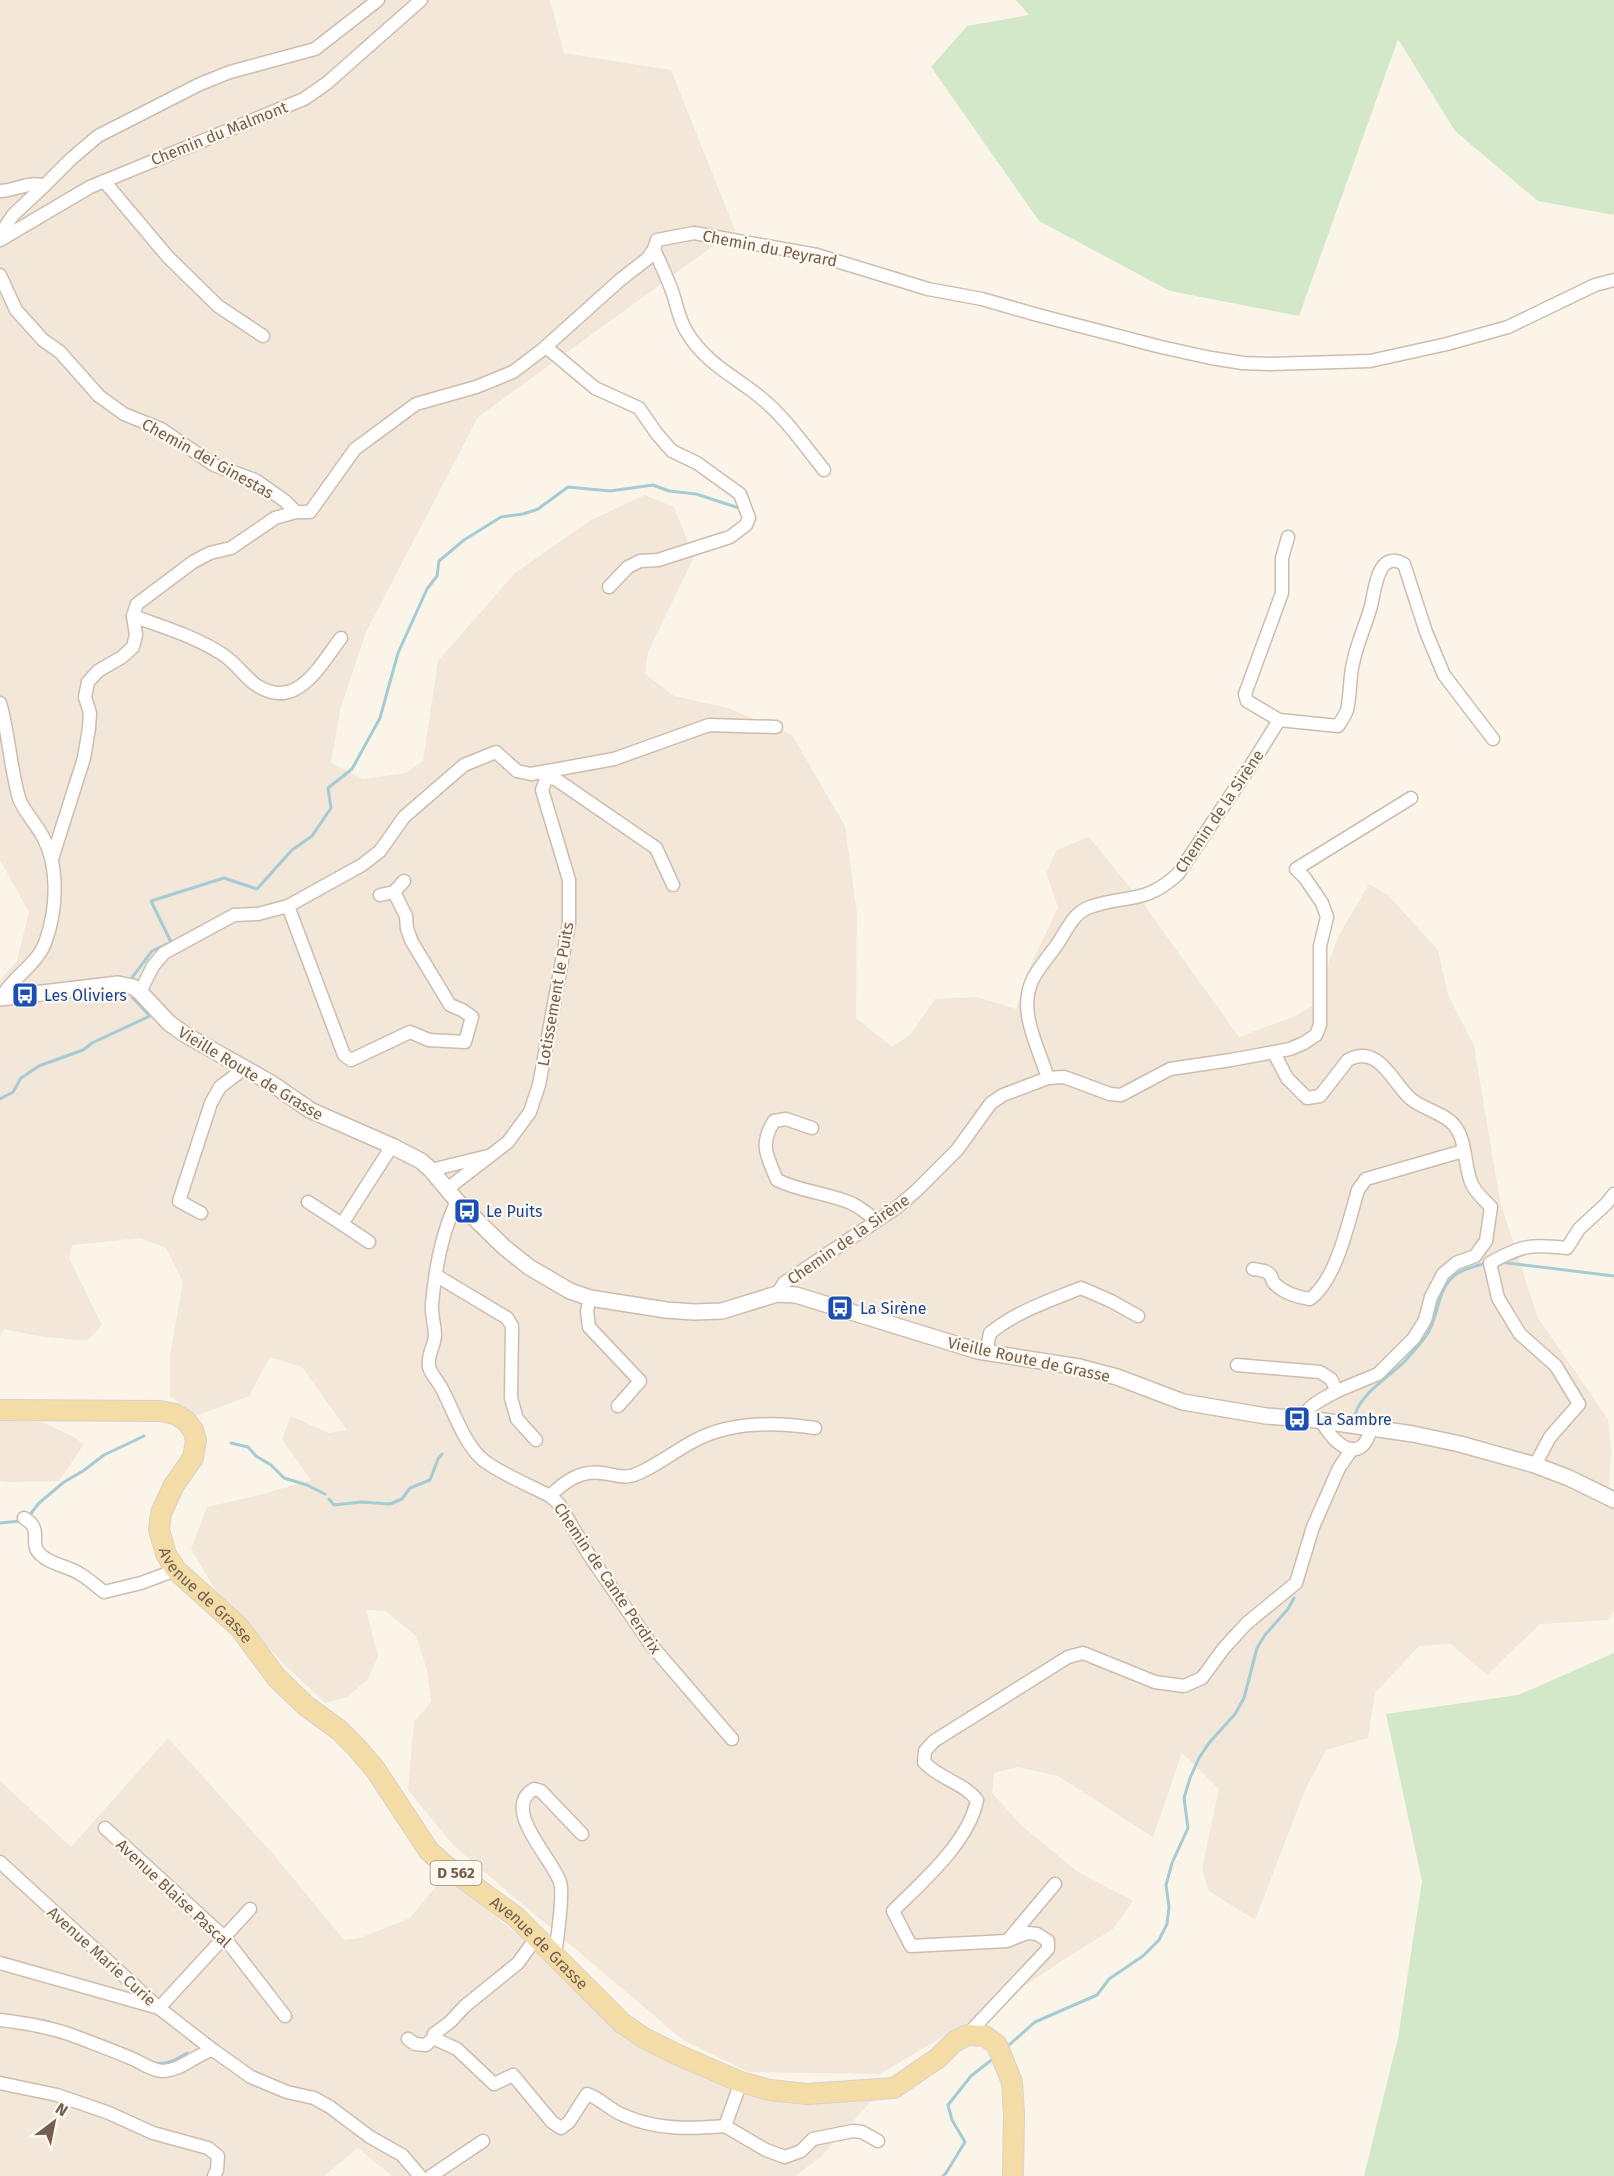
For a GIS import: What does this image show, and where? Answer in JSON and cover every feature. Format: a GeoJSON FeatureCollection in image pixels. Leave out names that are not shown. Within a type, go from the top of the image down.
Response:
{"type":"FeatureCollection","features":[{"type":"Feature","properties":{"kind":"main road","name":"Avenue de Grasse"},"geometry":{"type":"LineString","coordinates":[[0,1410],[160,1411],[175,1414],[186,1420],[196,1440],[195,1451],[189,1466],[166,1500],[159,1530],[164,1548],[176,1570],[239,1627],[277,1678],[293,1694],[339,1730],[356,1747],[375,1769],[429,1851],[516,1917],[622,2023],[644,2038],[741,2082],[770,2090],[807,2094],[894,2088],[938,2058],[954,2042],[967,2035]]}},
{"type":"Feature","properties":{"kind":"main road"},"geometry":{"type":"LineString","coordinates":[[967,2035],[985,2036],[997,2045],[1012,2082],[1013,2176]]}},
{"type":"Feature","properties":{"kind":"street"},"geometry":{"type":"LineString","coordinates":[[0,237],[13,215],[98,136],[210,80],[230,72],[315,49],[378,0]]}},
{"type":"Feature","properties":{"kind":"street","name":"Chemin du Malmont"},"geometry":{"type":"LineString","coordinates":[[0,237],[90,187],[304,99],[327,83],[421,0]]}},
{"type":"Feature","properties":{"kind":"street"},"geometry":{"type":"LineString","coordinates":[[104,181],[168,257],[218,306],[263,336]]}},
{"type":"Feature","properties":{"kind":"street"},"geometry":{"type":"LineString","coordinates":[[0,192],[38,183],[45,186]]}},
{"type":"Feature","properties":{"kind":"street","name":"Chemin du Peyrard"},"geometry":{"type":"LineString","coordinates":[[133,616],[137,604],[193,562],[210,553],[231,548],[274,518],[296,512],[310,512],[355,449],[416,404],[477,387],[513,372],[546,347],[620,280],[647,259],[657,240],[694,233],[817,255],[918,286],[982,298],[1161,347],[1211,358],[1269,364],[1370,361],[1448,344],[1508,327],[1595,285],[1614,280]]}},
{"type":"Feature","properties":{"kind":"street"},"geometry":{"type":"LineString","coordinates":[[654,249],[684,326],[694,344],[721,370],[760,397],[792,429],[824,470]]}},
{"type":"Feature","properties":{"kind":"street","name":"Chemin dei Ginestas"},"geometry":{"type":"LineString","coordinates":[[0,275],[16,310],[43,340],[60,352],[99,396],[124,414],[161,429],[214,465],[255,480],[278,495],[296,512]]}},
{"type":"Feature","properties":{"kind":"street"},"geometry":{"type":"LineString","coordinates":[[546,347],[595,388],[639,408],[672,451],[697,463],[740,494],[748,518],[746,525],[730,537],[658,560],[640,561],[627,567],[609,587]]}},
{"type":"Feature","properties":{"kind":"street"},"geometry":{"type":"LineString","coordinates":[[1288,537],[1282,558],[1282,593],[1245,694],[1247,701],[1279,720],[1338,726],[1346,712],[1353,660],[1371,604],[1375,580],[1388,562],[1399,561],[1404,564],[1426,632],[1444,675],[1493,739]]}},
{"type":"Feature","properties":{"kind":"street"},"geometry":{"type":"LineString","coordinates":[[1,998],[20,974],[36,960],[46,941],[52,915],[52,859],[84,758],[89,728],[90,713],[85,697],[88,682],[98,671],[122,657],[133,647],[136,635],[133,616],[202,641],[227,658],[256,684],[276,692],[295,690],[307,682],[341,638]]}},
{"type":"Feature","properties":{"kind":"street"},"geometry":{"type":"LineString","coordinates":[[0,703],[19,801],[44,837],[52,859]]}},
{"type":"Feature","properties":{"kind":"street","name":"Chemin de la Sirène"},"geometry":{"type":"LineString","coordinates":[[777,1294],[784,1282],[896,1208],[932,1176],[957,1150],[991,1103],[1003,1095],[1048,1078],[1029,1022],[1026,1006],[1027,992],[1039,969],[1083,909],[1151,894],[1165,886],[1178,874],[1256,759],[1279,720]]}},
{"type":"Feature","properties":{"kind":"street"},"geometry":{"type":"LineString","coordinates":[[1,998],[118,984],[133,987],[140,992],[153,966],[164,953],[234,915],[258,914],[288,906],[362,864],[380,851],[404,817],[464,765],[496,752],[518,771],[531,774],[614,759],[709,725],[776,727]]}},
{"type":"Feature","properties":{"kind":"street","name":"Lotissement le Puits"},"geometry":{"type":"LineString","coordinates":[[452,1195],[508,1142],[530,1112],[539,1085],[569,923],[569,880],[542,790],[546,779],[554,778],[657,848],[673,885]]}},
{"type":"Feature","properties":{"kind":"street"},"geometry":{"type":"LineString","coordinates":[[1048,1078],[1064,1077],[1110,1094],[1121,1095],[1170,1069],[1274,1053],[1304,1043],[1316,1035],[1320,1025],[1320,946],[1327,917],[1322,903],[1296,869],[1411,798]]}},
{"type":"Feature","properties":{"kind":"street"},"geometry":{"type":"LineString","coordinates":[[380,895],[394,892],[404,881]]}},
{"type":"Feature","properties":{"kind":"street"},"geometry":{"type":"LineString","coordinates":[[288,906],[344,1055],[351,1060],[410,1032],[429,1040],[465,1042],[472,1017],[450,1005],[412,942],[407,929],[406,916],[394,892]]}},
{"type":"Feature","properties":{"kind":"street","name":"Vieille Route de Grasse"},"geometry":{"type":"LineString","coordinates":[[140,992],[169,1023],[186,1035],[246,1067],[323,1117],[346,1125],[421,1161],[504,1247],[551,1281],[590,1298],[694,1312],[722,1311],[777,1294],[788,1293],[986,1353],[1089,1370],[1117,1377],[1183,1402],[1266,1416],[1321,1420],[1413,1434],[1460,1444],[1535,1465],[1569,1478],[1614,1500]]}},
{"type":"Feature","properties":{"kind":"street"},"geometry":{"type":"LineString","coordinates":[[1274,1053],[1287,1078],[1307,1098],[1320,1096],[1348,1060],[1362,1055],[1375,1060],[1393,1075],[1410,1098],[1454,1125],[1461,1140],[1471,1184],[1491,1207],[1486,1241],[1475,1256],[1456,1263],[1443,1274],[1431,1297],[1425,1320],[1414,1338],[1378,1374],[1337,1391],[1312,1406],[1303,1419]]}},
{"type":"Feature","properties":{"kind":"street"},"geometry":{"type":"LineString","coordinates":[[201,1213],[179,1201],[211,1103],[220,1088],[246,1067]]}},
{"type":"Feature","properties":{"kind":"street"},"geometry":{"type":"LineString","coordinates":[[812,1128],[786,1119],[774,1121],[767,1133],[764,1145],[777,1180],[790,1187],[853,1204],[876,1220]]}},
{"type":"Feature","properties":{"kind":"street"},"geometry":{"type":"LineString","coordinates":[[342,1224],[392,1146]]}},
{"type":"Feature","properties":{"kind":"street"},"geometry":{"type":"LineString","coordinates":[[1253,1269],[1263,1270],[1270,1275],[1272,1282],[1281,1289],[1297,1297],[1310,1299],[1320,1292],[1331,1275],[1358,1190],[1366,1179],[1464,1151]]}},
{"type":"Feature","properties":{"kind":"street","name":"Lotissement le Puits"},"geometry":{"type":"LineString","coordinates":[[431,1170],[492,1155]]}},
{"type":"Feature","properties":{"kind":"street"},"geometry":{"type":"LineString","coordinates":[[1535,1465],[1550,1437],[1579,1404],[1556,1366],[1520,1334],[1498,1298],[1490,1263],[1516,1249],[1542,1245],[1567,1248],[1579,1229],[1614,1194]]}},
{"type":"Feature","properties":{"kind":"street","name":"Chemin de Cante Perdrix"},"geometry":{"type":"LineString","coordinates":[[452,1195],[432,1306],[435,1333],[429,1353],[430,1370],[440,1385],[468,1442],[482,1459],[550,1496],[559,1504],[589,1555],[652,1646],[732,1739]]}},
{"type":"Feature","properties":{"kind":"street"},"geometry":{"type":"LineString","coordinates":[[308,1202],[369,1242]]}},
{"type":"Feature","properties":{"kind":"street"},"geometry":{"type":"LineString","coordinates":[[437,1276],[507,1318],[512,1326],[511,1398],[517,1419],[536,1440]]}},
{"type":"Feature","properties":{"kind":"street"},"geometry":{"type":"LineString","coordinates":[[986,1353],[990,1333],[1005,1321],[1021,1312],[1081,1288],[1138,1316]]}},
{"type":"Feature","properties":{"kind":"street"},"geometry":{"type":"LineString","coordinates":[[590,1298],[587,1311],[589,1327],[640,1381],[618,1406]]}},
{"type":"Feature","properties":{"kind":"street"},"geometry":{"type":"LineString","coordinates":[[1237,1365],[1320,1372],[1331,1379],[1337,1391]]}},
{"type":"Feature","properties":{"kind":"street"},"geometry":{"type":"LineString","coordinates":[[1321,1420],[1326,1431],[1339,1443],[1352,1449],[1363,1446],[1369,1438],[1371,1428]]}},
{"type":"Feature","properties":{"kind":"street"},"geometry":{"type":"LineString","coordinates":[[550,1496],[562,1484],[591,1472],[621,1477],[640,1472],[697,1439],[723,1430],[776,1423],[815,1428]]}},
{"type":"Feature","properties":{"kind":"street"},"geometry":{"type":"LineString","coordinates":[[1339,1443],[1339,1468]]}},
{"type":"Feature","properties":{"kind":"street"},"geometry":{"type":"LineString","coordinates":[[967,2035],[1048,1949],[1048,1941],[1037,1934],[1027,1933],[1007,1941],[911,1946],[893,1911],[942,1862],[974,1815],[977,1800],[970,1791],[932,1772],[924,1762],[925,1751],[934,1741],[1068,1657],[1083,1653],[1155,1682],[1184,1686],[1202,1678],[1224,1648],[1247,1623],[1296,1583],[1313,1527],[1339,1468],[1352,1449]]}},
{"type":"Feature","properties":{"kind":"street"},"geometry":{"type":"LineString","coordinates":[[27,1520],[36,1530],[35,1543],[42,1556],[80,1573],[104,1592],[141,1583],[176,1570]]}},
{"type":"Feature","properties":{"kind":"street"},"geometry":{"type":"LineString","coordinates":[[555,1956],[561,1883],[550,1862],[530,1834],[523,1802],[526,1793],[534,1789],[541,1791],[582,1834]]}},
{"type":"Feature","properties":{"kind":"street","name":"Avenue Blaise Pascal"},"geometry":{"type":"LineString","coordinates":[[105,1828],[224,1937],[285,2016]]}},
{"type":"Feature","properties":{"kind":"street","name":"Avenue Marie Curie"},"geometry":{"type":"LineString","coordinates":[[0,1862],[159,2008],[250,1909]]}},
{"type":"Feature","properties":{"kind":"street"},"geometry":{"type":"LineString","coordinates":[[1007,1941],[1055,1884]]}},
{"type":"Feature","properties":{"kind":"street"},"geometry":{"type":"LineString","coordinates":[[408,2039],[415,2044],[426,2044],[465,2006],[518,1963],[536,1938]]}},
{"type":"Feature","properties":{"kind":"street"},"geometry":{"type":"LineString","coordinates":[[0,1963],[159,2008],[251,2078],[287,2092],[314,2098],[330,2107],[370,2137],[402,2155],[420,2176]]}},
{"type":"Feature","properties":{"kind":"street"},"geometry":{"type":"LineString","coordinates":[[0,2020],[42,2025],[163,2071],[174,2068],[209,2047]]}},
{"type":"Feature","properties":{"kind":"street"},"geometry":{"type":"LineString","coordinates":[[433,2038],[457,2049],[494,2084],[513,2076],[552,2122],[561,2128],[569,2122],[587,2094],[623,2115],[651,2124],[689,2129],[725,2126],[766,2150],[785,2157],[801,2151],[813,2139],[853,2131],[862,2132],[878,2141]]}},
{"type":"Feature","properties":{"kind":"street"},"geometry":{"type":"LineString","coordinates":[[725,2126],[741,2082]]}},
{"type":"Feature","properties":{"kind":"street"},"geometry":{"type":"LineString","coordinates":[[0,2084],[57,2095],[110,2113],[153,2133],[208,2148],[218,2156],[214,2176]]}},
{"type":"Feature","properties":{"kind":"street"},"geometry":{"type":"LineString","coordinates":[[431,2176],[483,2141]]}},
{"type":"Feature","properties":{"kind":"shaded area"},"geometry":{"type":"Polygon","coordinates":[[[0,0],[550,0],[564,53],[671,70],[735,230],[478,417],[366,632],[340,710],[331,763],[363,779],[406,773],[423,761],[438,661],[515,573],[591,520],[645,495],[674,507],[694,557],[648,652],[645,674],[674,696],[728,708],[792,735],[845,826],[857,914],[856,1018],[892,1047],[911,1034],[935,999],[977,997],[1016,1009],[1028,971],[1058,907],[1046,873],[1057,850],[1089,837],[1145,906],[1239,1037],[1296,1016],[1313,1005],[1338,937],[1369,884],[1388,895],[1438,950],[1448,995],[1474,1046],[1500,1201],[1538,1318],[1608,1419],[1611,1451],[1608,1505],[1614,1509],[1614,1611],[1608,1620],[1540,1624],[1487,1675],[1451,1644],[1419,1646],[1375,1693],[1368,1738],[1326,1750],[1305,1790],[1255,1920],[1209,1891],[1202,1868],[1219,1789],[1182,1753],[1153,1837],[1058,1776],[1017,1767],[994,1773],[992,1793],[1023,1827],[1078,1872],[1133,1901],[1113,1929],[996,2005],[880,2074],[748,2072],[683,2040],[454,1846],[408,1790],[414,1722],[431,1702],[427,1670],[416,1636],[386,1611],[366,1610],[378,1656],[368,1679],[347,1697],[325,1703],[285,1665],[217,1593],[191,1549],[207,1507],[311,1480],[282,1439],[291,1416],[328,1433],[347,1430],[302,1367],[270,1357],[249,1396],[195,1416],[170,1396],[170,1355],[183,1282],[166,1248],[140,1238],[72,1245],[69,1258],[102,1325],[87,1341],[38,1336],[4,1329],[0,1336],[0,980],[17,961],[29,912],[0,860],[0,0]]]}},
{"type":"Feature","properties":{"kind":"shaded area"},"geometry":{"type":"Polygon","coordinates":[[[0,1419],[42,1422],[84,1444],[59,1481],[0,1481],[0,1419]]]}},
{"type":"Feature","properties":{"kind":"shaded area"},"geometry":{"type":"Polygon","coordinates":[[[168,1738],[274,1855],[344,1940],[360,1938],[410,1918],[446,1874],[561,1972],[729,2085],[788,2102],[872,2100],[821,2157],[795,2176],[392,2176],[358,2148],[324,2176],[0,2176],[0,1781],[71,1847],[168,1738]]]}},
{"type":"Feature","properties":{"kind":"green space"},"geometry":{"type":"Polygon","coordinates":[[[1016,0],[1614,0],[1614,215],[1538,201],[1455,131],[1398,39],[1299,316],[1170,291],[1039,221],[931,67],[967,26],[1029,15],[1016,0]]]}},
{"type":"Feature","properties":{"kind":"green space"},"geometry":{"type":"Polygon","coordinates":[[[1614,1653],[1614,2176],[1364,2176],[1398,2038],[1422,1881],[1386,1714],[1518,1695],[1614,1653]]]}},
{"type":"Feature","properties":{"kind":"waterway"},"geometry":{"type":"LineString","coordinates":[[131,979],[152,951],[171,942],[151,901],[224,878],[257,889],[292,850],[312,836],[331,808],[328,788],[352,769],[380,718],[398,653],[427,589],[437,576],[439,561],[464,540],[501,517],[538,509],[568,487],[610,491],[653,485],[669,491],[696,494],[739,508]]}},
{"type":"Feature","properties":{"kind":"waterway"},"geometry":{"type":"LineString","coordinates":[[0,1099],[13,1092],[21,1078],[39,1066],[83,1050],[92,1043],[150,1016],[132,997]]}},
{"type":"Feature","properties":{"kind":"waterway"},"geometry":{"type":"LineString","coordinates":[[1500,1262],[1614,1276]]}},
{"type":"Feature","properties":{"kind":"waterway"},"geometry":{"type":"LineString","coordinates":[[1355,1415],[1369,1392],[1405,1361],[1426,1336],[1447,1283],[1460,1272],[1487,1263]]}},
{"type":"Feature","properties":{"kind":"waterway"},"geometry":{"type":"LineString","coordinates":[[29,1516],[39,1503],[64,1482],[104,1455],[144,1436]]}},
{"type":"Feature","properties":{"kind":"waterway"},"geometry":{"type":"LineString","coordinates":[[231,1443],[248,1447],[284,1478],[307,1485],[325,1494]]}},
{"type":"Feature","properties":{"kind":"waterway"},"geometry":{"type":"LineString","coordinates":[[329,1499],[334,1505],[361,1502],[390,1504],[402,1499],[410,1488],[430,1480],[442,1454]]}},
{"type":"Feature","properties":{"kind":"waterway"},"geometry":{"type":"LineString","coordinates":[[0,1523],[21,1521]]}},
{"type":"Feature","properties":{"kind":"waterway"},"geometry":{"type":"LineString","coordinates":[[1008,2046],[1035,2022],[1097,1995],[1109,1979],[1143,1956],[1159,1940],[1167,1924],[1169,1907],[1166,1885],[1172,1863],[1188,1828],[1184,1798],[1190,1778],[1209,1743],[1235,1714],[1244,1698],[1257,1648],[1294,1598]]}},
{"type":"Feature","properties":{"kind":"waterway"},"geometry":{"type":"LineString","coordinates":[[32,2019],[49,2022]]}},
{"type":"Feature","properties":{"kind":"waterway"},"geometry":{"type":"LineString","coordinates":[[106,2042],[130,2052]]}},
{"type":"Feature","properties":{"kind":"waterway"},"geometry":{"type":"LineString","coordinates":[[152,2063],[170,2062],[187,2053]]}},
{"type":"Feature","properties":{"kind":"waterway"},"geometry":{"type":"LineString","coordinates":[[943,2176],[965,2142],[952,2120],[948,2105],[971,2076],[994,2058]]}},
{"type":"Feature","properties":{"kind":"place","name":"Les Oliviers"},"geometry":{"type":"Point","coordinates":[25,995]}},
{"type":"Feature","properties":{"kind":"place","name":"Le Puits"},"geometry":{"type":"Point","coordinates":[467,1211]}},
{"type":"Feature","properties":{"kind":"place","name":"La Sirène"},"geometry":{"type":"Point","coordinates":[840,1308]}},
{"type":"Feature","properties":{"kind":"place","name":"La Sambre"},"geometry":{"type":"Point","coordinates":[1297,1419]}}]}
